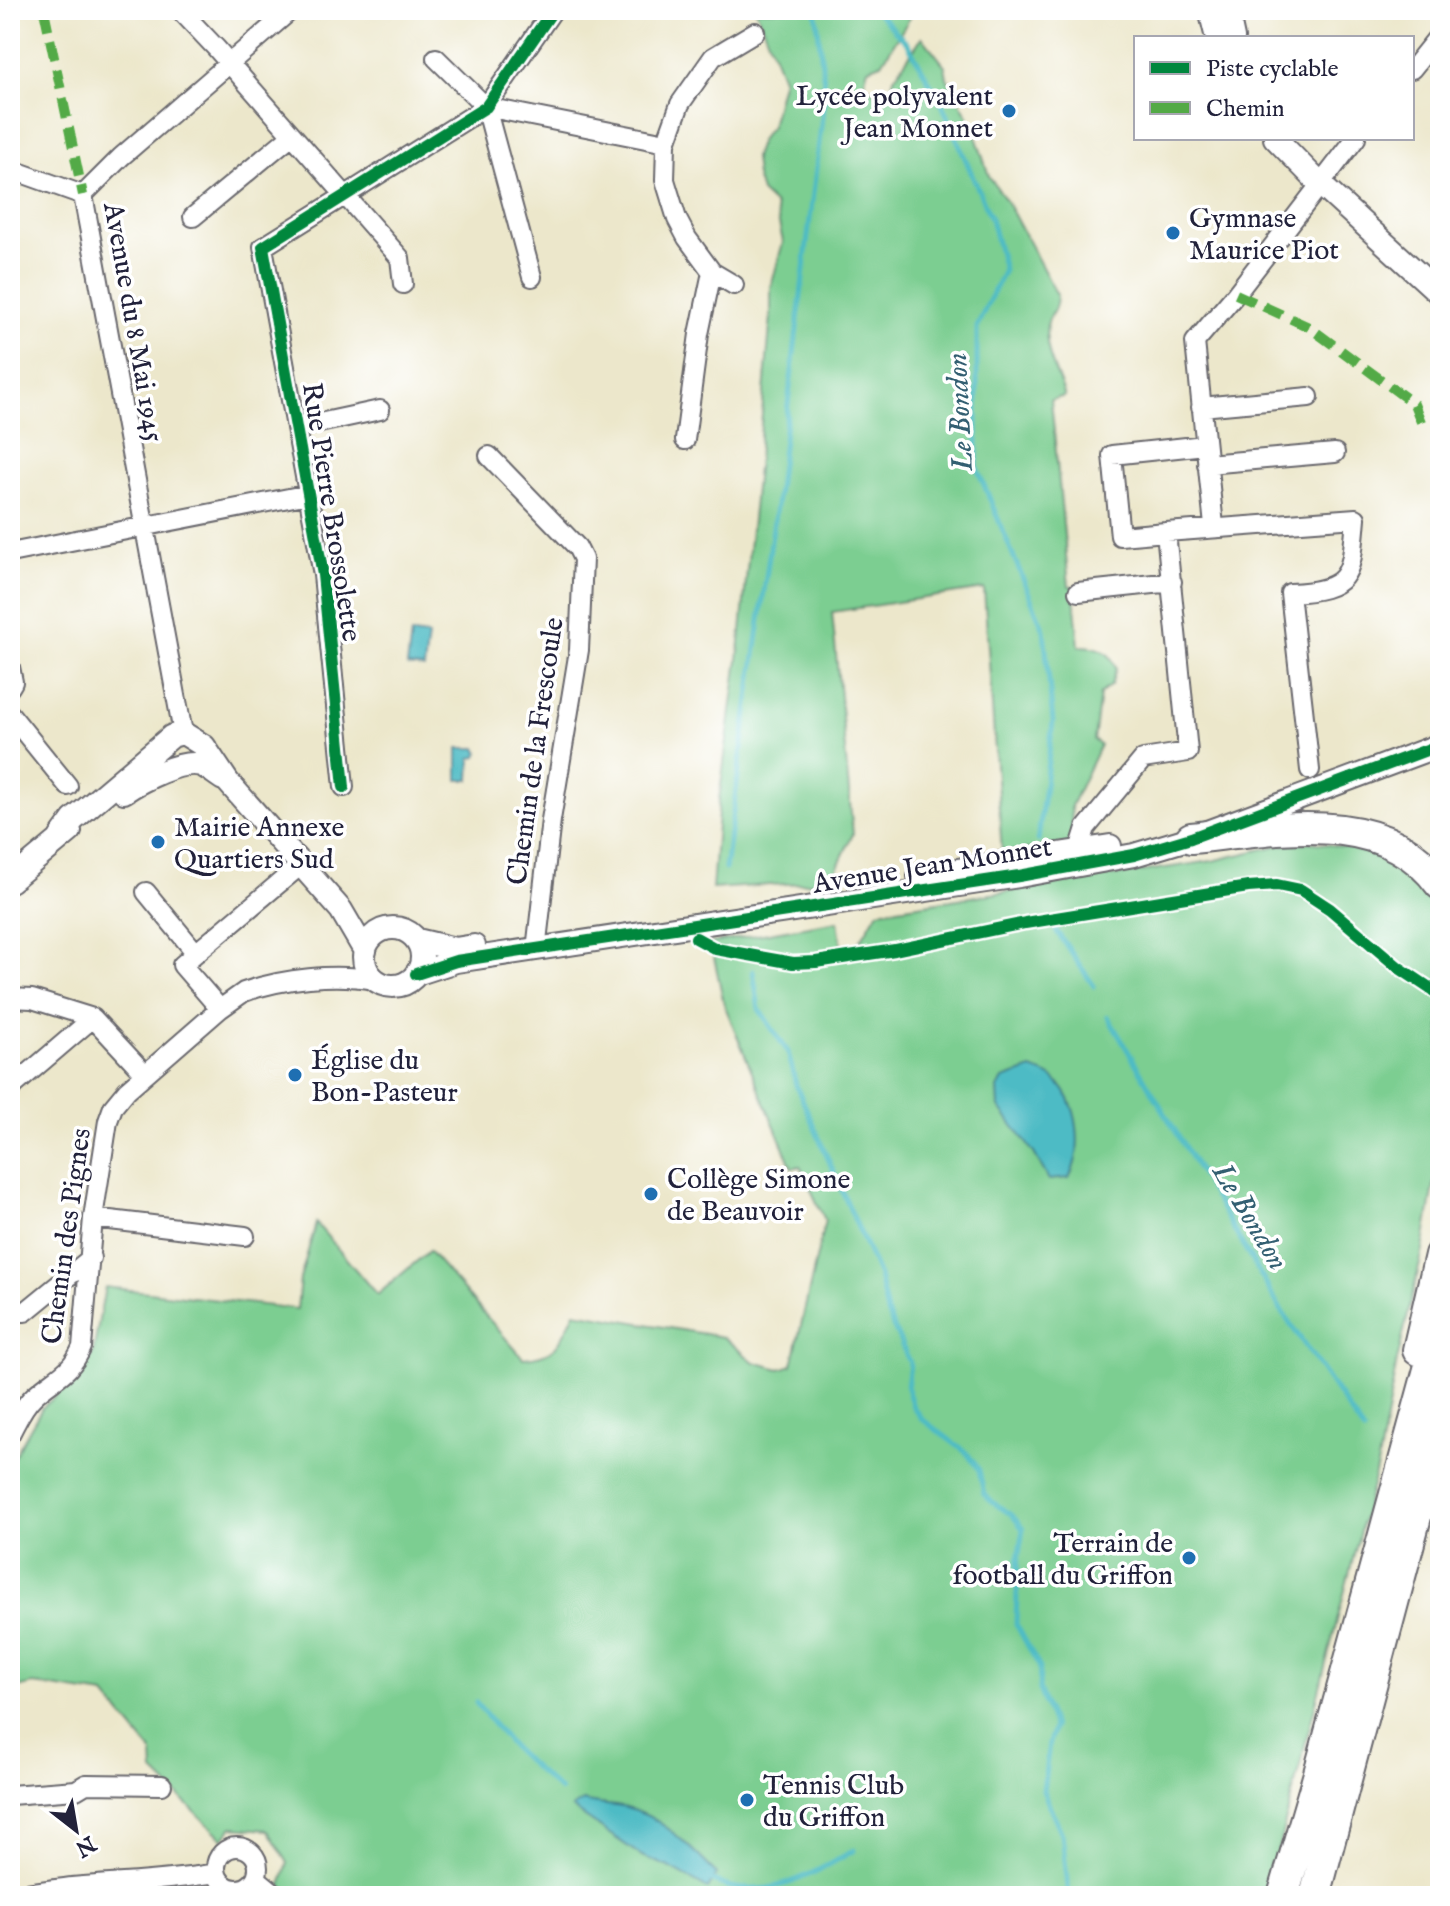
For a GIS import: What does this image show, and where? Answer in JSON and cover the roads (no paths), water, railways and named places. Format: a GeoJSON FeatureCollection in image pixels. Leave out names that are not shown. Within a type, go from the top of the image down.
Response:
{"type":"FeatureCollection","features":[{"type":"Feature","properties":{"kind":"highway"},"geometry":{"type":"LineString","coordinates":[[1191,838],[1318,827],[1341,829],[1392,843],[1421,863],[1440,884]]}},
{"type":"Feature","properties":{"kind":"highway"},"geometry":{"type":"LineString","coordinates":[[1318,1777],[1440,1255]]}},
{"type":"Feature","properties":{"kind":"highway"},"geometry":{"type":"LineString","coordinates":[[1284,1893],[1440,1329]]}},
{"type":"Feature","properties":{"kind":"highway"},"geometry":{"type":"LineString","coordinates":[[1316,1892],[1440,1426]]}},
{"type":"Feature","properties":{"kind":"highway"},"geometry":{"type":"LineString","coordinates":[[1410,1539],[1440,1443]]}},
{"type":"Feature","properties":{"kind":"street"},"geometry":{"type":"LineString","coordinates":[[180,10],[400,258],[403,284]]}},
{"type":"Feature","properties":{"kind":"street","name":"Avenue du 8 Mai 1945"},"geometry":{"type":"LineString","coordinates":[[183,733],[83,195],[101,175],[291,10]]}},
{"type":"Feature","properties":{"kind":"street"},"geometry":{"type":"LineString","coordinates":[[345,196],[486,107],[553,10]]}},
{"type":"Feature","properties":{"kind":"street"},"geometry":{"type":"LineString","coordinates":[[1210,10],[1216,36]]}},
{"type":"Feature","properties":{"kind":"street"},"geometry":{"type":"LineString","coordinates":[[1227,10],[1233,36]]}},
{"type":"Feature","properties":{"kind":"street"},"geometry":{"type":"LineString","coordinates":[[734,285],[712,272],[677,219],[665,180],[666,143],[680,104],[713,57],[755,32]]}},
{"type":"Feature","properties":{"kind":"street"},"geometry":{"type":"LineString","coordinates":[[1414,66],[1440,34]]}},
{"type":"Feature","properties":{"kind":"street"},"geometry":{"type":"LineString","coordinates":[[436,58],[486,107],[532,277]]}},
{"type":"Feature","properties":{"kind":"street"},"geometry":{"type":"LineString","coordinates":[[486,107],[666,143]]}},
{"type":"Feature","properties":{"kind":"street"},"geometry":{"type":"LineString","coordinates":[[193,217],[292,135]]}},
{"type":"Feature","properties":{"kind":"street"},"geometry":{"type":"LineString","coordinates":[[1277,140],[1320,184],[1440,294]]}},
{"type":"Feature","properties":{"kind":"street"},"geometry":{"type":"LineString","coordinates":[[1214,526],[1195,342],[1236,294],[1354,140]]}},
{"type":"Feature","properties":{"kind":"street"},"geometry":{"type":"LineString","coordinates":[[10,169],[83,195]]}},
{"type":"Feature","properties":{"kind":"street","name":"Rue Pierre Brossolette"},"geometry":{"type":"LineString","coordinates":[[344,787],[323,575],[263,247],[345,196]]}},
{"type":"Feature","properties":{"kind":"street"},"geometry":{"type":"LineString","coordinates":[[1355,215],[1440,275]]}},
{"type":"Feature","properties":{"kind":"street"},"geometry":{"type":"LineString","coordinates":[[685,440],[699,334],[712,272]]}},
{"type":"Feature","properties":{"kind":"street"},"geometry":{"type":"LineString","coordinates":[[1201,407],[1309,397]]}},
{"type":"Feature","properties":{"kind":"street"},"geometry":{"type":"LineString","coordinates":[[296,428],[380,410]]}},
{"type":"Feature","properties":{"kind":"street"},"geometry":{"type":"LineString","coordinates":[[1205,445],[1112,455],[1120,536],[1214,526],[1356,518],[1352,564],[1348,573],[1340,581],[1317,592],[1290,593],[1310,770]]}},
{"type":"Feature","properties":{"kind":"street"},"geometry":{"type":"LineString","coordinates":[[1207,464],[1335,453]]}},
{"type":"Feature","properties":{"kind":"street","name":"Chemin de la Frescoule"},"geometry":{"type":"LineString","coordinates":[[489,456],[577,547],[583,559],[579,650],[551,820],[537,944]]}},
{"type":"Feature","properties":{"kind":"street"},"geometry":{"type":"LineString","coordinates":[[10,553],[309,494]]}},
{"type":"Feature","properties":{"kind":"street"},"geometry":{"type":"LineString","coordinates":[[1079,850],[1086,828],[1143,759],[1188,752],[1166,532]]}},
{"type":"Feature","properties":{"kind":"street"},"geometry":{"type":"LineString","coordinates":[[1078,592],[1172,582]]}},
{"type":"Feature","properties":{"kind":"street"},"geometry":{"type":"LineString","coordinates":[[10,667],[13,682],[10,687]]}},
{"type":"Feature","properties":{"kind":"street"},"geometry":{"type":"LineString","coordinates":[[10,714],[68,786]]}},
{"type":"Feature","properties":{"kind":"street"},"geometry":{"type":"LineString","coordinates":[[183,733],[199,764],[228,782]]}},
{"type":"Feature","properties":{"kind":"street"},"geometry":{"type":"LineString","coordinates":[[10,881],[60,838],[138,782],[183,733]]}},
{"type":"Feature","properties":{"kind":"street"},"geometry":{"type":"LineString","coordinates":[[60,838],[73,820],[172,736],[183,733],[204,746],[228,782],[341,910],[375,980],[393,986],[402,985],[416,974],[422,957],[417,940],[401,929],[382,930],[341,910]]}},
{"type":"Feature","properties":{"kind":"street","name":"Avenue Jean Monnet"},"geometry":{"type":"LineString","coordinates":[[416,974],[456,961],[537,944],[1054,862],[1134,855],[1191,838],[1440,745]]}},
{"type":"Feature","properties":{"kind":"street"},"geometry":{"type":"LineString","coordinates":[[138,782],[177,766],[199,764]]}},
{"type":"Feature","properties":{"kind":"street","name":"Avenue Jean Monnet"},"geometry":{"type":"LineString","coordinates":[[1054,862],[1079,850],[1191,838]]}},
{"type":"Feature","properties":{"kind":"street"},"geometry":{"type":"LineString","coordinates":[[220,1009],[182,965],[302,864]]}},
{"type":"Feature","properties":{"kind":"street"},"geometry":{"type":"LineString","coordinates":[[146,892],[196,953]]}},
{"type":"Feature","properties":{"kind":"street"},"geometry":{"type":"LineString","coordinates":[[346,975],[364,954],[368,942],[382,930]]}},
{"type":"Feature","properties":{"kind":"street","name":"Avenue Jean Monnet"},"geometry":{"type":"LineString","coordinates":[[417,940],[455,949],[537,944]]}},
{"type":"Feature","properties":{"kind":"street","name":"Chemin des Pignes"},"geometry":{"type":"LineString","coordinates":[[10,1434],[34,1395],[67,1372],[82,1347],[93,1218],[108,1121],[113,1107],[145,1074],[244,992],[263,985],[346,975],[375,980]]}},
{"type":"Feature","properties":{"kind":"street"},"geometry":{"type":"LineString","coordinates":[[10,998],[32,999],[93,1018],[145,1074]]}},
{"type":"Feature","properties":{"kind":"street"},"geometry":{"type":"LineString","coordinates":[[10,1089],[93,1018]]}},
{"type":"Feature","properties":{"kind":"street"},"geometry":{"type":"LineString","coordinates":[[93,1218],[245,1236]]}},
{"type":"Feature","properties":{"kind":"street"},"geometry":{"type":"LineString","coordinates":[[10,1312],[25,1312],[91,1258]]}},
{"type":"Feature","properties":{"kind":"street"},"geometry":{"type":"LineString","coordinates":[[10,1795],[76,1790],[86,1784],[162,1785]]}},
{"type":"Feature","properties":{"kind":"street"},"geometry":{"type":"LineString","coordinates":[[233,1847],[243,1848],[256,1860],[256,1878],[250,1885],[234,1893],[219,1881],[216,1873],[219,1856],[233,1847]]}},
{"type":"Feature","properties":{"kind":"street"},"geometry":{"type":"LineString","coordinates":[[10,1896],[46,1888],[175,1880],[216,1873]]}},
{"type":"Feature","properties":{"kind":"street"},"geometry":{"type":"LineString","coordinates":[[256,1878],[278,1896]]}},
{"type":"Feature","properties":{"kind":"water"},"geometry":{"type":"Polygon","coordinates":[[[411,634],[428,636],[424,668],[407,666],[411,634]]]}},
{"type":"Feature","properties":{"kind":"water"},"geometry":{"type":"Polygon","coordinates":[[[458,748],[477,748],[479,752],[477,757],[471,758],[470,780],[458,780],[458,748]]]}},
{"type":"Feature","properties":{"kind":"water"},"geometry":{"type":"Polygon","coordinates":[[[1032,1069],[1055,1080],[1070,1101],[1078,1141],[1069,1178],[1049,1180],[1034,1153],[999,1107],[998,1088],[1003,1079],[1032,1069]]]}},
{"type":"Feature","properties":{"kind":"water"},"geometry":{"type":"Polygon","coordinates":[[[583,1801],[640,1812],[664,1826],[717,1874],[708,1889],[642,1856],[572,1808],[583,1801]]]}},
{"type":"Feature","properties":{"kind":"waterway"},"geometry":{"type":"LineString","coordinates":[[725,869],[776,506],[825,92],[816,10]]}},
{"type":"Feature","properties":{"kind":"waterway","name":"Le Bondon"},"geometry":{"type":"LineString","coordinates":[[875,10],[908,44],[942,104],[991,219],[1004,270],[977,326],[977,468],[1044,630],[1053,722],[1038,840]]}},
{"type":"Feature","properties":{"kind":"waterway","name":"Le Bondon"},"geometry":{"type":"LineString","coordinates":[[1055,929],[1094,986]]}},
{"type":"Feature","properties":{"kind":"waterway"},"geometry":{"type":"LineString","coordinates":[[753,971],[759,1009],[788,1052],[796,1085],[879,1276],[887,1313],[910,1363],[907,1388],[913,1407],[922,1419],[967,1453],[979,1470],[984,1494],[1012,1515],[1023,1529],[1018,1560],[1016,1624],[1040,1668],[1039,1689],[1054,1727],[1043,1791],[1062,1834],[1069,1896]]}},
{"type":"Feature","properties":{"kind":"waterway","name":"Le Bondon"},"geometry":{"type":"LineString","coordinates":[[1108,1017],[1283,1313],[1364,1432]]}},
{"type":"Feature","properties":{"kind":"waterway"},"geometry":{"type":"LineString","coordinates":[[476,1703],[513,1748],[560,1791]]}},
{"type":"Feature","properties":{"kind":"waterway"},"geometry":{"type":"LineString","coordinates":[[707,1878],[726,1886],[764,1889],[802,1878],[854,1850]]}},
{"type":"Feature","properties":{"kind":"place","name":"Lycée polyvalent Jean Monnet"},"geometry":{"type":"Point","coordinates":[1009,111]}},
{"type":"Feature","properties":{"kind":"place","name":"Gymnase Maurice Piot"},"geometry":{"type":"Point","coordinates":[1173,233]}},
{"type":"Feature","properties":{"kind":"place","name":"Mairie Annexe Quartiers Sud"},"geometry":{"type":"Point","coordinates":[158,842]}},
{"type":"Feature","properties":{"kind":"place","name":"Église du Bon-Pasteur"},"geometry":{"type":"Point","coordinates":[295,1075]}},
{"type":"Feature","properties":{"kind":"place","name":"Collège Simone de Beauvoir"},"geometry":{"type":"Point","coordinates":[651,1194]}},
{"type":"Feature","properties":{"kind":"place","name":"Terrain de football du Griffon"},"geometry":{"type":"Point","coordinates":[1189,1558]}},
{"type":"Feature","properties":{"kind":"place","name":"Tennis Club du Griffon"},"geometry":{"type":"Point","coordinates":[747,1800]}}]}
